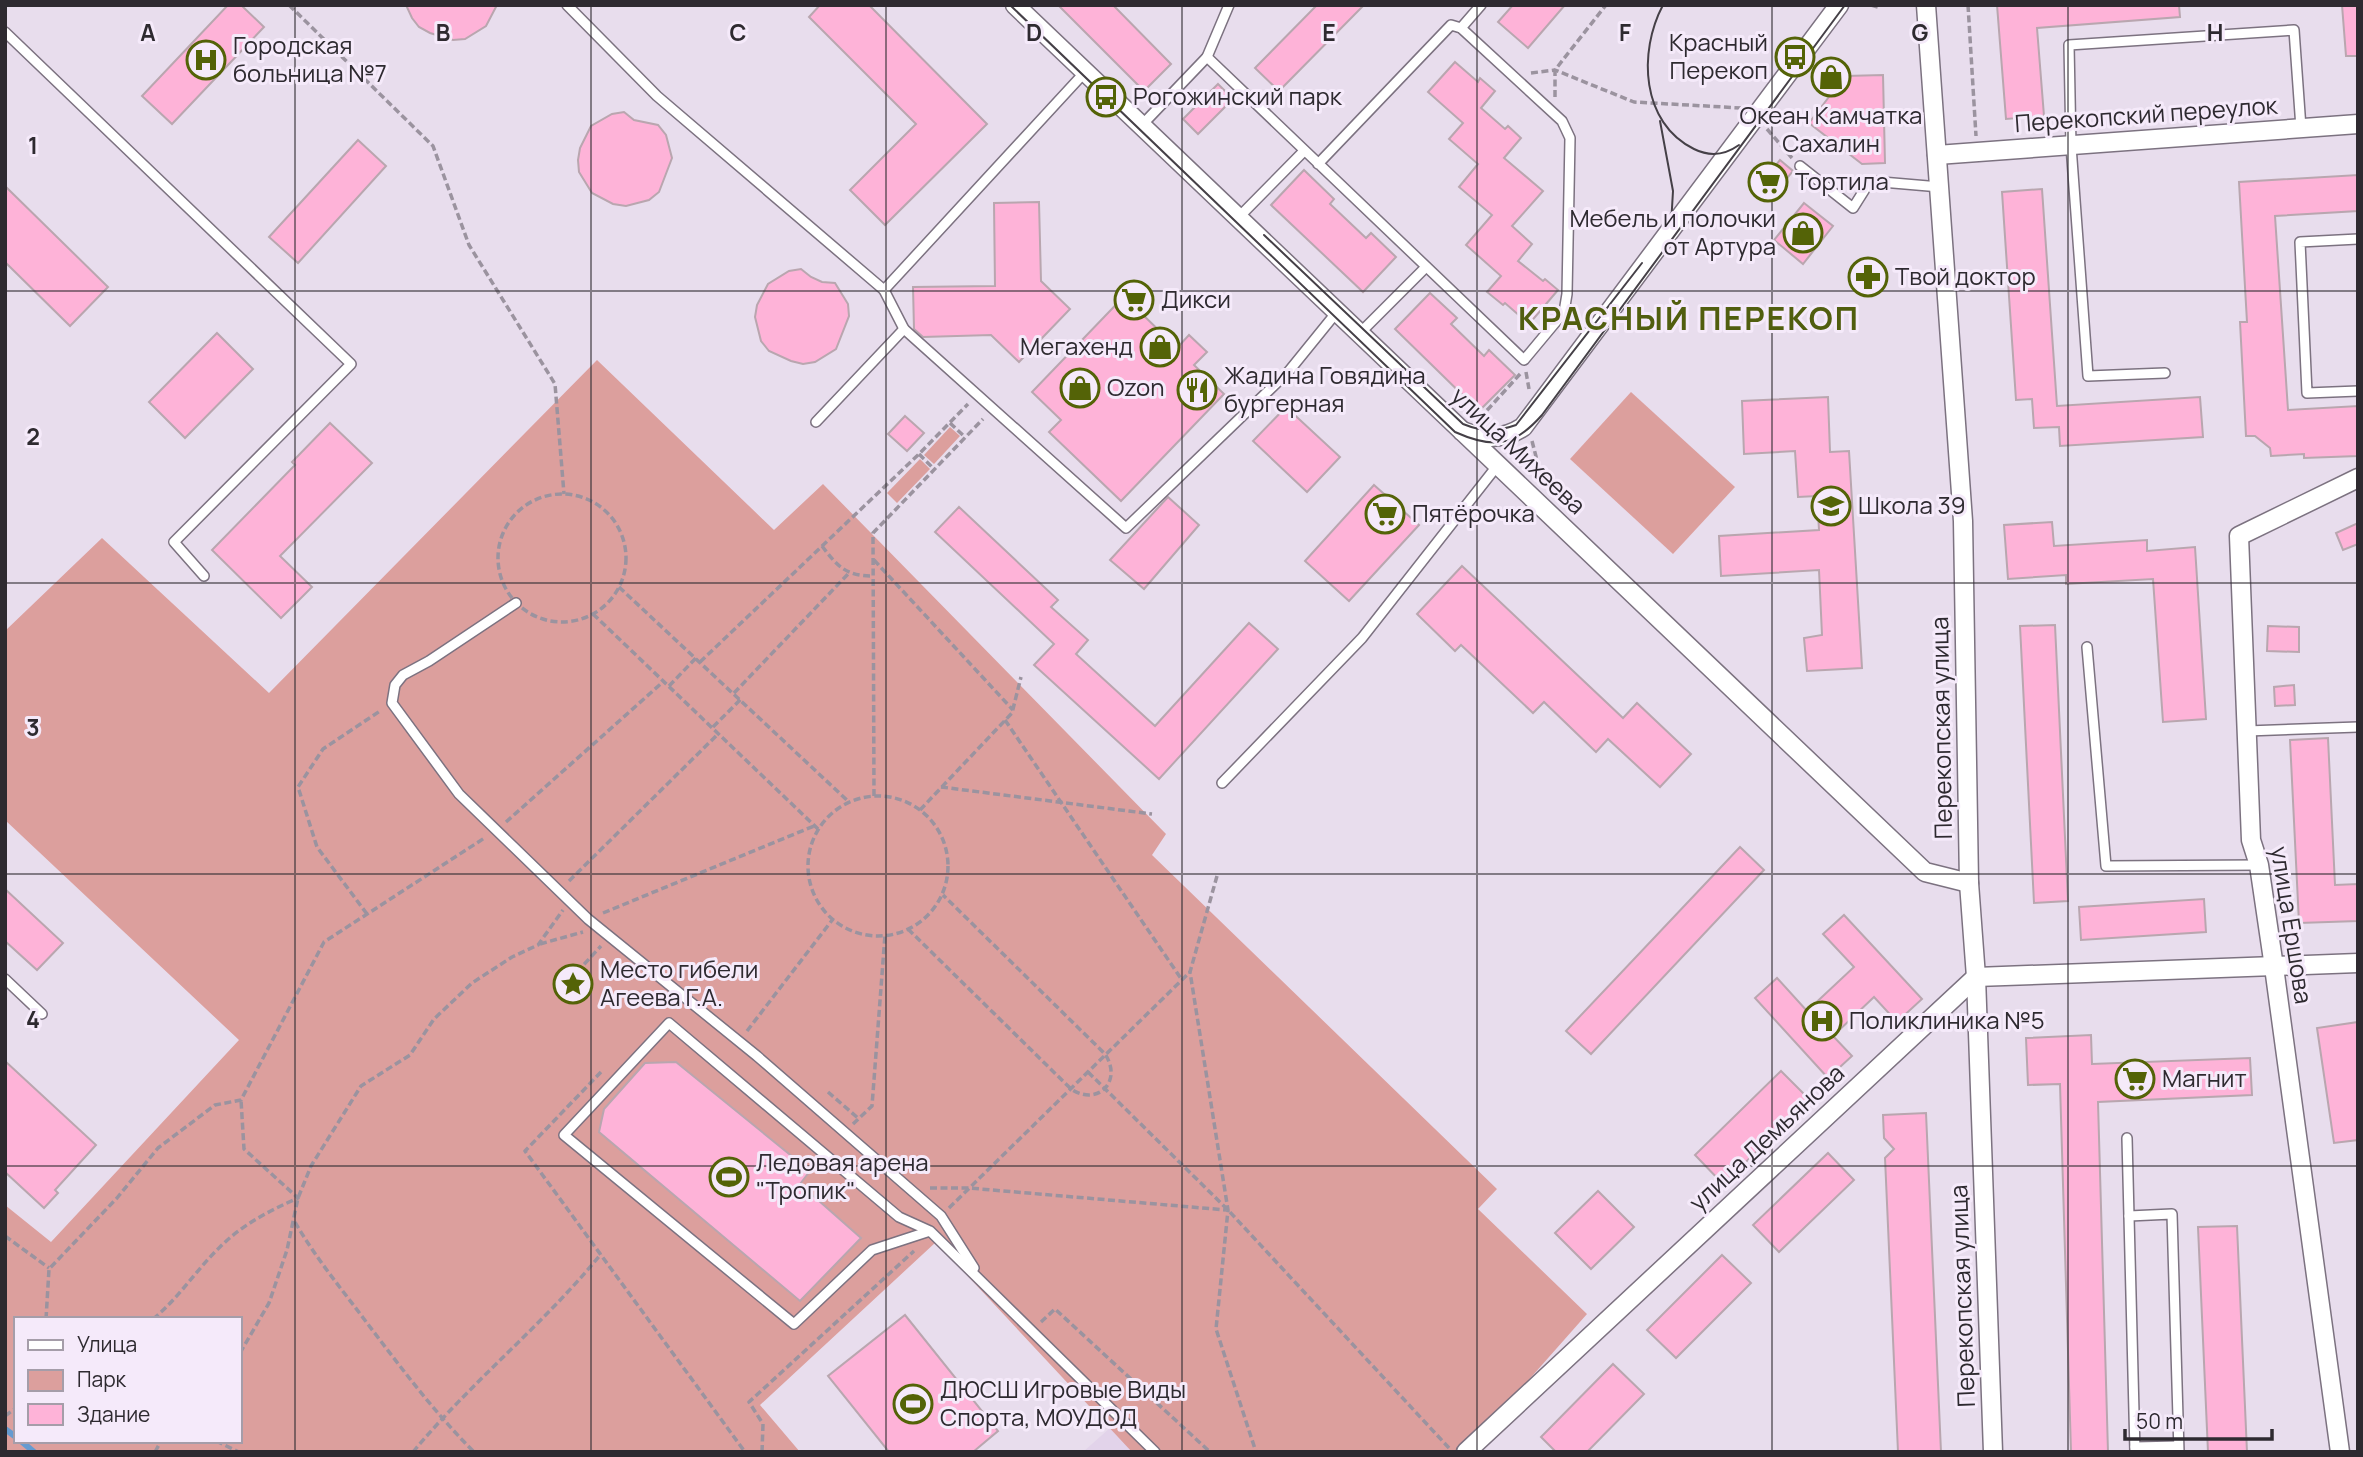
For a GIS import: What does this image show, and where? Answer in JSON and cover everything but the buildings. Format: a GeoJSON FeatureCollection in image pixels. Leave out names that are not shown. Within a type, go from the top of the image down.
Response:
{"type":"FeatureCollection","features":[{"type":"Feature","properties":{"kind":"street","name":"улица Михеева"},"geometry":{"type":"LineString","coordinates":[[1015,5],[1926,872],[1969,883]]}},
{"type":"Feature","properties":{"kind":"street"},"geometry":{"type":"LineString","coordinates":[[1459,430],[1487,438],[1504,436],[1523,427],[1839,5]]}},
{"type":"Feature","properties":{"kind":"street","name":"Перекопская улица"},"geometry":{"type":"LineString","coordinates":[[1926,5],[1963,521],[1969,883],[1976,977],[1993,1452]]}},
{"type":"Feature","properties":{"kind":"street","name":"Перекопский переулок"},"geometry":{"type":"LineString","coordinates":[[1937,155],[2358,124]]}},
{"type":"Feature","properties":{"kind":"street","name":"улица Ершова"},"geometry":{"type":"LineString","coordinates":[[2340,1452],[2274,967],[2259,865],[2251,840],[2239,536],[2358,478]]}},
{"type":"Feature","properties":{"kind":"street"},"geometry":{"type":"LineString","coordinates":[[1976,977],[2358,963]]}},
{"type":"Feature","properties":{"kind":"street","name":"улица Демьянова"},"geometry":{"type":"LineString","coordinates":[[1466,1452],[1976,977]]}},
{"type":"Feature","properties":{"kind":"lane"},"geometry":{"type":"LineString","coordinates":[[567,5],[656,96],[884,290],[904,329],[1126,528],[1289,371],[1336,313]]}},
{"type":"Feature","properties":{"kind":"lane"},"geometry":{"type":"LineString","coordinates":[[1141,126],[1207,57],[1228,5]]}},
{"type":"Feature","properties":{"kind":"lane"},"geometry":{"type":"LineString","coordinates":[[1461,28],[1481,5]]}},
{"type":"Feature","properties":{"kind":"lane"},"geometry":{"type":"LineString","coordinates":[[1207,57],[1318,164],[1524,360],[1564,312],[1567,294],[1570,138],[1562,121],[1461,28],[1451,25],[1318,164]]}},
{"type":"Feature","properties":{"kind":"lane"},"geometry":{"type":"LineString","coordinates":[[2165,373],[2088,376],[2071,146],[2069,45],[2294,30],[2301,128]]}},
{"type":"Feature","properties":{"kind":"lane"},"geometry":{"type":"LineString","coordinates":[[5,32],[351,364],[174,542],[204,576]]}},
{"type":"Feature","properties":{"kind":"lane"},"geometry":{"type":"LineString","coordinates":[[884,290],[1085,72]]}},
{"type":"Feature","properties":{"kind":"lane"},"geometry":{"type":"LineString","coordinates":[[1238,218],[1304,150]]}},
{"type":"Feature","properties":{"kind":"lane"},"geometry":{"type":"LineString","coordinates":[[1800,166],[1853,208],[1870,181],[1940,187]]}},
{"type":"Feature","properties":{"kind":"lane"},"geometry":{"type":"LineString","coordinates":[[2358,239],[2300,242],[2307,393],[2358,391]]}},
{"type":"Feature","properties":{"kind":"lane"},"geometry":{"type":"LineString","coordinates":[[1359,334],[1426,267]]}},
{"type":"Feature","properties":{"kind":"lane"},"geometry":{"type":"LineString","coordinates":[[816,422],[904,329]]}},
{"type":"Feature","properties":{"kind":"lane"},"geometry":{"type":"LineString","coordinates":[[1222,783],[1362,638],[1497,466]]}},
{"type":"Feature","properties":{"kind":"lane"},"geometry":{"type":"LineString","coordinates":[[516,603],[403,675],[395,685],[392,703],[459,794],[496,831],[588,919],[739,1041],[941,1216],[983,1283]]}},
{"type":"Feature","properties":{"kind":"lane"},"geometry":{"type":"LineString","coordinates":[[2087,647],[2106,866],[2259,865]]}},
{"type":"Feature","properties":{"kind":"lane"},"geometry":{"type":"LineString","coordinates":[[2247,731],[2358,727]]}},
{"type":"Feature","properties":{"kind":"lane"},"geometry":{"type":"LineString","coordinates":[[5,979],[42,1014]]}},
{"type":"Feature","properties":{"kind":"lane"},"geometry":{"type":"LineString","coordinates":[[932,1232],[872,1250],[794,1324],[564,1135],[669,1023],[899,1217],[932,1232],[1155,1452]]}},
{"type":"Feature","properties":{"kind":"lane"},"geometry":{"type":"LineString","coordinates":[[2127,1138],[2129,1216],[2135,1449],[2179,1449],[2172,1214],[2129,1216]]}},
{"type":"Feature","properties":{"kind":"path"},"geometry":{"type":"LineString","coordinates":[[289,5],[433,146],[469,245],[555,384],[564,494]]}},
{"type":"Feature","properties":{"kind":"path"},"geometry":{"type":"LineString","coordinates":[[1555,115],[1555,70],[1606,5]]}},
{"type":"Feature","properties":{"kind":"path"},"geometry":{"type":"LineString","coordinates":[[1871,5],[1881,8]]}},
{"type":"Feature","properties":{"kind":"path"},"geometry":{"type":"LineString","coordinates":[[1968,5],[1977,152]]}},
{"type":"Feature","properties":{"kind":"path"},"geometry":{"type":"LineString","coordinates":[[1512,75],[1555,70],[1634,102],[1716,107]]}},
{"type":"Feature","properties":{"kind":"path"},"geometry":{"type":"LineString","coordinates":[[1478,421],[1522,374],[1512,364]]}},
{"type":"Feature","properties":{"kind":"path"},"geometry":{"type":"LineString","coordinates":[[670,687],[919,454],[978,394]]}},
{"type":"Feature","properties":{"kind":"path"},"geometry":{"type":"LineString","coordinates":[[874,796],[873,533],[993,408]]}},
{"type":"Feature","properties":{"kind":"path"},"geometry":{"type":"LineString","coordinates":[[950,423],[965,437]]}},
{"type":"Feature","properties":{"kind":"path"},"geometry":{"type":"LineString","coordinates":[[1528,430],[1539,470]]}},
{"type":"Feature","properties":{"kind":"path"},"geometry":{"type":"LineString","coordinates":[[919,454],[934,469]]}},
{"type":"Feature","properties":{"kind":"path"},"geometry":{"type":"LineString","coordinates":[[564,494],[585,498],[603,509],[617,526],[625,545],[625,567],[619,587],[608,603],[593,614],[573,621],[552,621],[531,615],[516,603],[503,583],[498,563],[500,541],[509,522],[524,506],[543,497],[564,494]]}},
{"type":"Feature","properties":{"kind":"path"},"geometry":{"type":"LineString","coordinates":[[822,546],[832,559],[849,573],[855,576],[872,576]]}},
{"type":"Feature","properties":{"kind":"path"},"geometry":{"type":"LineString","coordinates":[[873,559],[1013,710]]}},
{"type":"Feature","properties":{"kind":"path"},"geometry":{"type":"LineString","coordinates":[[734,693],[849,573]]}},
{"type":"Feature","properties":{"kind":"path"},"geometry":{"type":"LineString","coordinates":[[619,587],[849,802]]}},
{"type":"Feature","properties":{"kind":"path"},"geometry":{"type":"LineString","coordinates":[[593,614],[816,827]]}},
{"type":"Feature","properties":{"kind":"path"},"geometry":{"type":"LineString","coordinates":[[920,810],[1013,710],[1021,677]]}},
{"type":"Feature","properties":{"kind":"path"},"geometry":{"type":"LineString","coordinates":[[298,1198],[244,1149],[241,1100],[324,942],[496,831],[663,681]]}},
{"type":"Feature","properties":{"kind":"path"},"geometry":{"type":"LineString","coordinates":[[713,727],[741,699]]}},
{"type":"Feature","properties":{"kind":"path"},"geometry":{"type":"LineString","coordinates":[[367,914],[317,847],[299,787],[323,748],[392,703]]}},
{"type":"Feature","properties":{"kind":"path"},"geometry":{"type":"LineString","coordinates":[[1005,720],[1182,980]]}},
{"type":"Feature","properties":{"kind":"path"},"geometry":{"type":"LineString","coordinates":[[559,891],[719,733]]}},
{"type":"Feature","properties":{"kind":"path"},"geometry":{"type":"LineString","coordinates":[[941,787],[1152,814]]}},
{"type":"Feature","properties":{"kind":"path"},"geometry":{"type":"LineString","coordinates":[[588,919],[816,827],[849,802],[874,796],[898,799],[920,810],[937,827],[947,849],[949,873],[943,895],[931,913],[908,929],[870,936],[849,930],[833,919],[817,900],[809,879],[809,857],[816,827]]}},
{"type":"Feature","properties":{"kind":"path"},"geometry":{"type":"LineString","coordinates":[[1217,876],[1190,972],[1228,1210],[1216,1329],[1256,1452]]}},
{"type":"Feature","properties":{"kind":"path"},"geometry":{"type":"LineString","coordinates":[[908,929],[1071,1089],[1084,1095],[1099,1093],[1105,1089],[1112,1072],[1111,1062],[1105,1054],[943,895]]}},
{"type":"Feature","properties":{"kind":"path"},"geometry":{"type":"LineString","coordinates":[[538,945],[569,901]]}},
{"type":"Feature","properties":{"kind":"path"},"geometry":{"type":"LineString","coordinates":[[739,1041],[833,919]]}},
{"type":"Feature","properties":{"kind":"path"},"geometry":{"type":"LineString","coordinates":[[242,1350],[269,1303],[287,1250],[298,1198],[311,1166],[361,1086],[410,1055],[434,1019],[472,983],[512,957],[538,945],[599,928]]}},
{"type":"Feature","properties":{"kind":"path"},"geometry":{"type":"LineString","coordinates":[[845,1132],[872,1106],[885,935]]}},
{"type":"Feature","properties":{"kind":"path"},"geometry":{"type":"LineString","coordinates":[[577,972],[610,937]]}},
{"type":"Feature","properties":{"kind":"path"},"geometry":{"type":"LineString","coordinates":[[941,1216],[1190,972]]}},
{"type":"Feature","properties":{"kind":"path"},"geometry":{"type":"LineString","coordinates":[[601,1072],[525,1151],[745,1452]]}},
{"type":"Feature","properties":{"kind":"path"},"geometry":{"type":"LineString","coordinates":[[1088,1072],[1228,1210],[1453,1452]]}},
{"type":"Feature","properties":{"kind":"path"},"geometry":{"type":"LineString","coordinates":[[828,1092],[859,1119]]}},
{"type":"Feature","properties":{"kind":"path"},"geometry":{"type":"LineString","coordinates":[[46,1317],[49,1269],[117,1198],[158,1148],[215,1105],[241,1100]]}},
{"type":"Feature","properties":{"kind":"path"},"geometry":{"type":"LineString","coordinates":[[908,1187],[969,1188],[1228,1210]]}},
{"type":"Feature","properties":{"kind":"path"},"geometry":{"type":"LineString","coordinates":[[155,1317],[172,1303],[220,1247],[256,1217],[298,1198]]}},
{"type":"Feature","properties":{"kind":"path"},"geometry":{"type":"LineString","coordinates":[[294,1221],[318,1259],[442,1418],[474,1452]]}},
{"type":"Feature","properties":{"kind":"path"},"geometry":{"type":"LineString","coordinates":[[762,1452],[763,1424],[749,1402],[932,1232]]}},
{"type":"Feature","properties":{"kind":"path"},"geometry":{"type":"LineString","coordinates":[[5,1236],[49,1269]]}},
{"type":"Feature","properties":{"kind":"path"},"geometry":{"type":"LineString","coordinates":[[413,1452],[442,1418],[562,1299],[601,1254]]}},
{"type":"Feature","properties":{"kind":"path"},"geometry":{"type":"LineString","coordinates":[[1032,1331],[1055,1309],[1210,1452]]}},
{"type":"Feature","properties":{"kind":"path"},"geometry":{"type":"LineString","coordinates":[[220,1443],[239,1452]]}},
{"type":"Feature","properties":{"kind":"shaded area"},"geometry":{"type":"Polygon","coordinates":[[[1110,1428],[1134,1452],[1083,1452],[1110,1428]]]}},
{"type":"Feature","properties":{"kind":"green space"},"geometry":{"type":"Polygon","coordinates":[[[597,360],[774,530],[823,484],[1166,834],[1152,855],[1497,1189],[1478,1209],[1587,1314],[1465,1452],[1132,1452],[936,1242],[760,1405],[800,1452],[5,1452],[5,1205],[51,1242],[239,1040],[5,820],[5,631],[102,538],[269,693],[597,360]]]}},
{"type":"Feature","properties":{"kind":"green space"},"geometry":{"type":"Polygon","coordinates":[[[1631,392],[1735,487],[1673,554],[1570,459],[1631,392]]]}},
{"type":"Feature","properties":{"kind":"green space"},"geometry":{"type":"Polygon","coordinates":[[[950,427],[960,436],[934,464],[924,455],[950,427]]]}},
{"type":"Feature","properties":{"kind":"green space"},"geometry":{"type":"Polygon","coordinates":[[[920,459],[930,469],[897,503],[887,493],[920,459]]]}},
{"type":"Feature","properties":{"kind":"waterway"},"geometry":{"type":"LineString","coordinates":[[5,1429],[14,1436]]}},
{"type":"Feature","properties":{"kind":"waterway"},"geometry":{"type":"LineString","coordinates":[[23,1443],[34,1452]]}},
{"type":"Feature","properties":{"kind":"tram line"},"geometry":{"type":"LineString","coordinates":[[1010,5],[1455,432],[1492,443],[1522,434],[1542,415],[1845,5]]}},
{"type":"Feature","properties":{"kind":"tram line"},"geometry":{"type":"LineString","coordinates":[[1663,5],[1655,24],[1648,64],[1649,85],[1663,122],[1676,137],[1700,152],[1717,154],[1739,145]]}},
{"type":"Feature","properties":{"kind":"tram line"},"geometry":{"type":"LineString","coordinates":[[1660,121],[1673,191],[1671,225]]}},
{"type":"Feature","properties":{"kind":"tram line"},"geometry":{"type":"LineString","coordinates":[[1264,235],[1463,424],[1483,430],[1516,425],[1642,263]]}},
{"type":"Feature","properties":{"kind":"place","name":"Красный Перекоп"},"geometry":{"type":"Point","coordinates":[1795,57]}},
{"type":"Feature","properties":{"kind":"place","name":"Городская больница №7"},"geometry":{"type":"Point","coordinates":[206,60]}},
{"type":"Feature","properties":{"kind":"place","name":"Океан Камчатка Сахалин"},"geometry":{"type":"Point","coordinates":[1831,77]}},
{"type":"Feature","properties":{"kind":"place","name":"Рогожинский парк"},"geometry":{"type":"Point","coordinates":[1106,97]}},
{"type":"Feature","properties":{"kind":"place","name":"Тортила"},"geometry":{"type":"Point","coordinates":[1768,182]}},
{"type":"Feature","properties":{"kind":"place","name":"Мебель и полочки от Артура"},"geometry":{"type":"Point","coordinates":[1803,233]}},
{"type":"Feature","properties":{"kind":"place","name":"Твой доктор"},"geometry":{"type":"Point","coordinates":[1868,277]}},
{"type":"Feature","properties":{"kind":"place","name":"Дикси"},"geometry":{"type":"Point","coordinates":[1134,300]}},
{"type":"Feature","properties":{"kind":"place","name":"Мегахенд"},"geometry":{"type":"Point","coordinates":[1160,347]}},
{"type":"Feature","properties":{"kind":"place","name":"Ozon"},"geometry":{"type":"Point","coordinates":[1080,388]}},
{"type":"Feature","properties":{"kind":"place","name":"Жадина Говядина бургерная"},"geometry":{"type":"Point","coordinates":[1197,390]}},
{"type":"Feature","properties":{"kind":"place","name":"Школа 39"},"geometry":{"type":"Point","coordinates":[1831,506]}},
{"type":"Feature","properties":{"kind":"place","name":"Пятёрочка"},"geometry":{"type":"Point","coordinates":[1385,514]}},
{"type":"Feature","properties":{"kind":"place","name":"Место гибели Агеева Г.А."},"geometry":{"type":"Point","coordinates":[573,984]}},
{"type":"Feature","properties":{"kind":"place","name":"Поликлиника №5"},"geometry":{"type":"Point","coordinates":[1822,1021]}},
{"type":"Feature","properties":{"kind":"place","name":"Магнит"},"geometry":{"type":"Point","coordinates":[2135,1079]}},
{"type":"Feature","properties":{"kind":"place","name":"Ледовая арена \"Тропик\""},"geometry":{"type":"Point","coordinates":[729,1177]}},
{"type":"Feature","properties":{"kind":"place","name":"ДЮСШ Игровые Виды Спорта, МОУДОД"},"geometry":{"type":"Point","coordinates":[913,1404]}},
{"type":"Feature","properties":{"kind":"district","name":"КРАСНЫЙ ПЕРЕКОП"},"geometry":{"type":"Point","coordinates":[1689,319]}}]}
